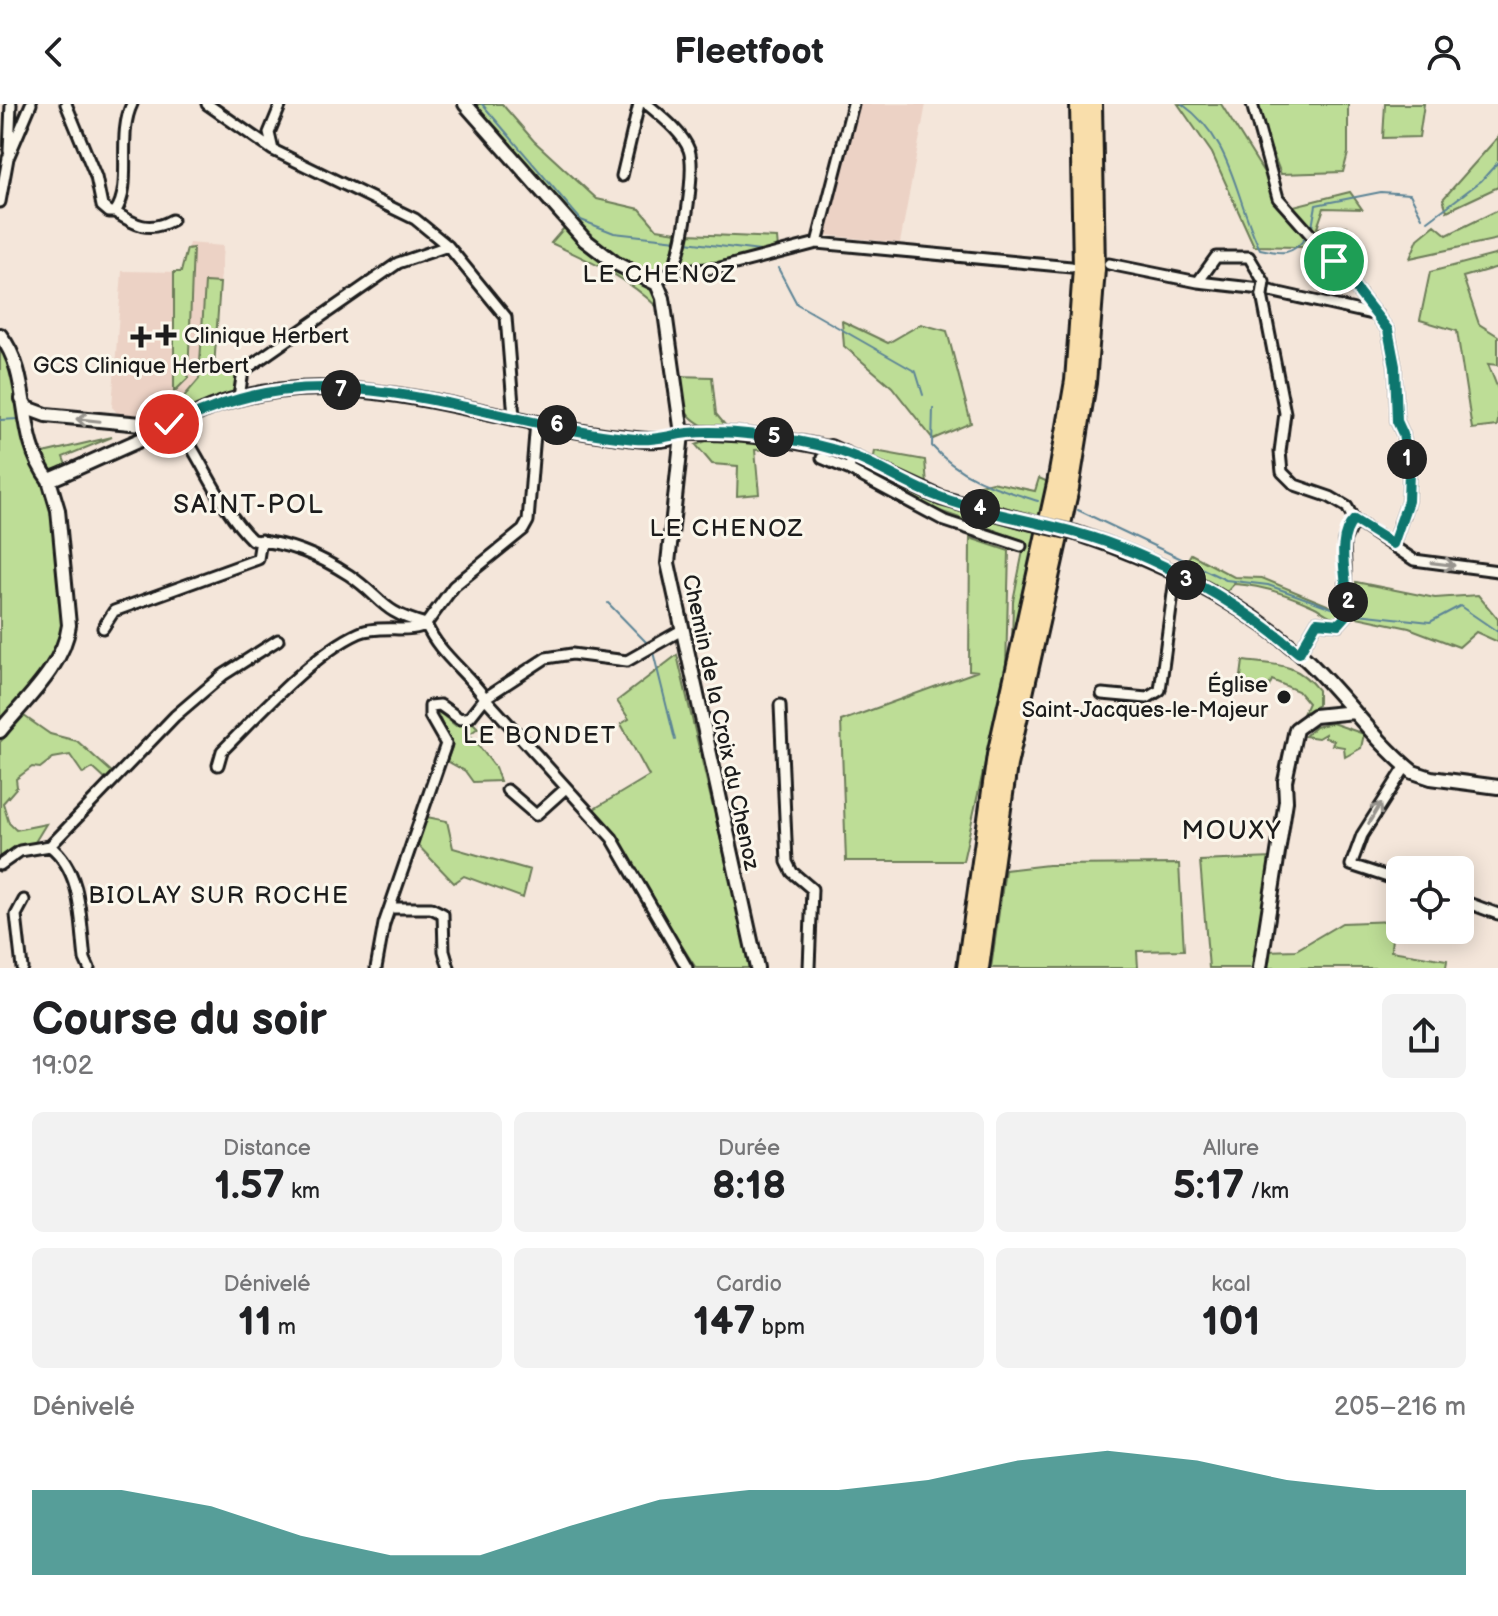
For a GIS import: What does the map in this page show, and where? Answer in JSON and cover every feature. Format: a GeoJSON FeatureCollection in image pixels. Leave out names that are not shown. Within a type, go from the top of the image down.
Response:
{"type":"FeatureCollection","features":[{"type":"Feature","properties":{"kind":"highway"},"geometry":{"type":"LineString","coordinates":[[966,968],[996,755],[1056,484],[1074,381],[1082,268],[1079,104]]}},
{"type":"Feature","properties":{"kind":"highway"},"geometry":{"type":"LineString","coordinates":[[980,968],[1008,765],[1070,488],[1087,383],[1097,242],[1093,104]]}},
{"type":"Feature","properties":{"kind":"main road"},"geometry":{"type":"LineString","coordinates":[[465,104],[585,240],[615,263],[665,276]]}},
{"type":"Feature","properties":{"kind":"main road","name":"Chemin de la Croix du Chenoz"},"geometry":{"type":"LineString","coordinates":[[665,276],[682,434],[668,563],[680,631],[757,968]]}},
{"type":"Feature","properties":{"kind":"main road"},"geometry":{"type":"LineString","coordinates":[[0,335],[10,349],[19,372],[29,442],[46,476],[60,525],[67,639],[55,662],[0,731]]}},
{"type":"Feature","properties":{"kind":"main road"},"geometry":{"type":"LineString","coordinates":[[46,476],[125,449],[172,424],[239,397],[281,391],[358,391],[636,439],[663,440],[682,434],[798,436],[836,450],[851,464],[941,498],[1076,533],[1179,572],[1299,653],[1406,766],[1431,778],[1498,787]]}},
{"type":"Feature","properties":{"kind":"main road"},"geometry":{"type":"LineString","coordinates":[[22,402],[27,408],[46,415],[172,424]]}},
{"type":"Feature","properties":{"kind":"main road"},"geometry":{"type":"LineString","coordinates":[[1260,968],[1286,801],[1285,781],[1296,729],[1314,716],[1354,712]]}},
{"type":"Feature","properties":{"kind":"street"},"geometry":{"type":"LineString","coordinates":[[0,202],[8,158],[11,104]]}},
{"type":"Feature","properties":{"kind":"street"},"geometry":{"type":"LineString","coordinates":[[8,158],[31,104]]}},
{"type":"Feature","properties":{"kind":"street"},"geometry":{"type":"LineString","coordinates":[[66,104],[96,177],[102,206],[132,224],[148,228],[172,220]]}},
{"type":"Feature","properties":{"kind":"street"},"geometry":{"type":"LineString","coordinates":[[115,212],[121,200],[122,135],[132,104]]}},
{"type":"Feature","properties":{"kind":"street"},"geometry":{"type":"LineString","coordinates":[[207,104],[273,150],[415,219],[448,246],[506,317],[514,417]]}},
{"type":"Feature","properties":{"kind":"street"},"geometry":{"type":"LineString","coordinates":[[273,150],[269,133],[281,104]]}},
{"type":"Feature","properties":{"kind":"street"},"geometry":{"type":"LineString","coordinates":[[622,176],[639,104]]}},
{"type":"Feature","properties":{"kind":"street"},"geometry":{"type":"LineString","coordinates":[[647,104],[682,139],[691,154],[684,230],[665,276]]}},
{"type":"Feature","properties":{"kind":"street"},"geometry":{"type":"LineString","coordinates":[[817,243],[853,104]]}},
{"type":"Feature","properties":{"kind":"street"},"geometry":{"type":"LineString","coordinates":[[1252,104],[1278,198],[1388,330],[1395,366],[1397,421],[1403,434],[1409,471],[1408,501],[1393,544]]}},
{"type":"Feature","properties":{"kind":"street"},"geometry":{"type":"LineString","coordinates":[[255,139],[269,133]]}},
{"type":"Feature","properties":{"kind":"street"},"geometry":{"type":"LineString","coordinates":[[665,276],[740,264],[817,243],[1071,267]]}},
{"type":"Feature","properties":{"kind":"street"},"geometry":{"type":"LineString","coordinates":[[239,397],[243,371],[398,263],[448,246]]}},
{"type":"Feature","properties":{"kind":"street"},"geometry":{"type":"LineString","coordinates":[[1198,282],[1216,257],[1249,257],[1264,282],[1262,295],[1285,413],[1280,452],[1282,472],[1295,485],[1330,497],[1347,507],[1354,520],[1414,560],[1498,571]]}},
{"type":"Feature","properties":{"kind":"street"},"geometry":{"type":"LineString","coordinates":[[1109,264],[1198,282],[1276,291],[1377,315]]}},
{"type":"Feature","properties":{"kind":"street"},"geometry":{"type":"LineString","coordinates":[[218,765],[228,745],[347,640],[370,629],[417,629],[426,624],[454,586],[523,530],[528,521],[536,421]]}},
{"type":"Feature","properties":{"kind":"street"},"geometry":{"type":"LineString","coordinates":[[172,424],[252,540],[300,547],[351,577],[399,617],[426,624]]}},
{"type":"Feature","properties":{"kind":"street"},"geometry":{"type":"LineString","coordinates":[[822,458],[851,464],[945,521],[1021,546]]}},
{"type":"Feature","properties":{"kind":"street"},"geometry":{"type":"LineString","coordinates":[[1299,653],[1317,622],[1346,615],[1344,541],[1354,520]]}},
{"type":"Feature","properties":{"kind":"street"},"geometry":{"type":"LineString","coordinates":[[103,628],[114,611],[258,559],[261,540]]}},
{"type":"Feature","properties":{"kind":"street"},"geometry":{"type":"LineString","coordinates":[[1102,694],[1147,698],[1160,690],[1179,572]]}},
{"type":"Feature","properties":{"kind":"street"},"geometry":{"type":"LineString","coordinates":[[426,624],[435,645],[612,838],[687,968]]}},
{"type":"Feature","properties":{"kind":"street"},"geometry":{"type":"LineString","coordinates":[[376,968],[390,908],[446,744],[430,716],[430,706],[440,705],[456,718],[465,720],[485,698],[546,658],[572,654],[627,661],[680,631]]}},
{"type":"Feature","properties":{"kind":"street"},"geometry":{"type":"LineString","coordinates":[[0,865],[20,851],[50,846],[175,716],[223,675],[278,640]]}},
{"type":"Feature","properties":{"kind":"street"},"geometry":{"type":"LineString","coordinates":[[780,705],[787,862],[792,872],[812,889],[809,968]]}},
{"type":"Feature","properties":{"kind":"street"},"geometry":{"type":"LineString","coordinates":[[1386,876],[1351,865],[1362,835],[1406,766]]}},
{"type":"Feature","properties":{"kind":"street"},"geometry":{"type":"LineString","coordinates":[[507,790],[536,815],[566,788]]}},
{"type":"Feature","properties":{"kind":"street"},"geometry":{"type":"LineString","coordinates":[[50,846],[64,857],[73,873],[89,968]]}},
{"type":"Feature","properties":{"kind":"street"},"geometry":{"type":"LineString","coordinates":[[22,968],[16,915],[24,900]]}},
{"type":"Feature","properties":{"kind":"street"},"geometry":{"type":"LineString","coordinates":[[1474,905],[1498,914]]}},
{"type":"Feature","properties":{"kind":"street"},"geometry":{"type":"LineString","coordinates":[[390,908],[431,908],[443,914],[444,951],[449,968]]}},
{"type":"Feature","properties":{"kind":"shaded area"},"geometry":{"type":"Polygon","coordinates":[[[848,104],[926,104],[900,243],[816,234],[848,104]]]}},
{"type":"Feature","properties":{"kind":"shaded area","name":"Clinique Herbert"},"geometry":{"type":"Polygon","coordinates":[[[189,243],[223,246],[213,374],[217,399],[166,420],[122,418],[112,407],[122,271],[181,272],[189,243]]]}},
{"type":"Feature","properties":{"kind":"green space"},"geometry":{"type":"Polygon","coordinates":[[[470,104],[502,104],[534,141],[597,199],[640,209],[657,229],[677,232],[668,268],[653,275],[629,266],[605,250],[554,203],[470,104]]]}},
{"type":"Feature","properties":{"kind":"green space"},"geometry":{"type":"Polygon","coordinates":[[[1178,104],[1221,104],[1268,179],[1272,199],[1282,209],[1350,192],[1362,209],[1324,208],[1317,228],[1347,226],[1344,248],[1254,246],[1212,153],[1178,104]]]}},
{"type":"Feature","properties":{"kind":"green space"},"geometry":{"type":"Polygon","coordinates":[[[1253,104],[1348,104],[1348,153],[1343,172],[1281,174],[1253,104]]]}},
{"type":"Feature","properties":{"kind":"green space"},"geometry":{"type":"Polygon","coordinates":[[[1385,104],[1424,104],[1419,137],[1383,138],[1385,104]]]}},
{"type":"Feature","properties":{"kind":"green space"},"geometry":{"type":"Polygon","coordinates":[[[1498,137],[1498,187],[1447,211],[1443,199],[1498,137]]]}},
{"type":"Feature","properties":{"kind":"green space"},"geometry":{"type":"Polygon","coordinates":[[[1498,210],[1498,239],[1410,258],[1418,239],[1435,225],[1447,235],[1498,210]]]}},
{"type":"Feature","properties":{"kind":"green space"},"geometry":{"type":"Polygon","coordinates":[[[564,228],[605,261],[653,290],[661,303],[658,308],[621,279],[551,243],[564,228]]]}},
{"type":"Feature","properties":{"kind":"green space"},"geometry":{"type":"Polygon","coordinates":[[[688,234],[777,238],[778,249],[736,261],[678,267],[688,234]]]}},
{"type":"Feature","properties":{"kind":"green space"},"geometry":{"type":"Polygon","coordinates":[[[193,248],[188,378],[174,392],[174,272],[181,272],[187,249],[193,248]]]}},
{"type":"Feature","properties":{"kind":"green space"},"geometry":{"type":"Polygon","coordinates":[[[1498,254],[1498,267],[1463,277],[1479,324],[1498,336],[1498,365],[1488,364],[1498,389],[1497,426],[1472,429],[1457,331],[1420,320],[1430,272],[1498,254]]]}},
{"type":"Feature","properties":{"kind":"green space"},"geometry":{"type":"Polygon","coordinates":[[[205,282],[220,283],[214,368],[235,366],[238,374],[232,395],[187,411],[182,409],[181,400],[199,379],[205,282]]]}},
{"type":"Feature","properties":{"kind":"green space"},"geometry":{"type":"Polygon","coordinates":[[[842,321],[888,343],[921,324],[947,331],[971,423],[933,439],[892,387],[844,346],[842,321]]]}},
{"type":"Feature","properties":{"kind":"green space"},"geometry":{"type":"Polygon","coordinates":[[[0,341],[11,361],[52,496],[64,630],[50,662],[0,726],[0,341]]]}},
{"type":"Feature","properties":{"kind":"green space"},"geometry":{"type":"Polygon","coordinates":[[[677,376],[712,377],[716,414],[735,437],[790,441],[789,448],[755,450],[759,494],[737,496],[738,466],[712,464],[696,445],[716,437],[717,433],[686,412],[677,376]]]}},
{"type":"Feature","properties":{"kind":"green space"},"geometry":{"type":"Polygon","coordinates":[[[112,437],[63,457],[68,470],[51,470],[39,454],[112,437]]]}},
{"type":"Feature","properties":{"kind":"green space"},"geometry":{"type":"Polygon","coordinates":[[[875,451],[925,460],[927,485],[873,462],[875,451]]]}},
{"type":"Feature","properties":{"kind":"green space"},"geometry":{"type":"Polygon","coordinates":[[[1039,478],[1048,482],[1039,516],[972,499],[975,486],[992,482],[1035,491],[1039,478]]]}},
{"type":"Feature","properties":{"kind":"green space"},"geometry":{"type":"Polygon","coordinates":[[[888,481],[958,511],[1039,533],[1012,644],[1013,601],[1025,541],[934,509],[887,484],[888,481]]]}},
{"type":"Feature","properties":{"kind":"green space"},"geometry":{"type":"Polygon","coordinates":[[[970,538],[1009,551],[1006,669],[963,861],[846,861],[841,721],[978,671],[969,670],[970,538]]]}},
{"type":"Feature","properties":{"kind":"green space"},"geometry":{"type":"Polygon","coordinates":[[[1191,554],[1234,577],[1262,578],[1342,611],[1340,617],[1284,594],[1254,586],[1234,584],[1224,595],[1183,567],[1191,554]]]}},
{"type":"Feature","properties":{"kind":"green space"},"geometry":{"type":"Polygon","coordinates":[[[1356,582],[1435,598],[1478,595],[1498,619],[1498,642],[1476,632],[1459,647],[1409,628],[1352,616],[1356,582]]]}},
{"type":"Feature","properties":{"kind":"green space"},"geometry":{"type":"Polygon","coordinates":[[[677,655],[751,968],[696,968],[594,809],[649,776],[621,724],[629,719],[617,701],[677,655]]]}},
{"type":"Feature","properties":{"kind":"green space"},"geometry":{"type":"Polygon","coordinates":[[[1243,661],[1285,666],[1302,674],[1318,690],[1318,705],[1303,714],[1308,703],[1298,691],[1272,680],[1266,693],[1240,684],[1243,661]]]}},
{"type":"Feature","properties":{"kind":"green space"},"geometry":{"type":"Polygon","coordinates":[[[436,710],[456,726],[472,722],[478,728],[467,736],[472,737],[495,767],[500,781],[473,782],[465,771],[447,761],[452,747],[436,710]]]}},
{"type":"Feature","properties":{"kind":"green space"},"geometry":{"type":"Polygon","coordinates":[[[24,716],[50,734],[77,741],[114,774],[108,782],[93,768],[83,774],[70,755],[53,758],[40,768],[32,767],[16,779],[17,787],[3,803],[9,823],[16,830],[46,824],[35,842],[0,858],[0,742],[24,716]]]}},
{"type":"Feature","properties":{"kind":"green space"},"geometry":{"type":"Polygon","coordinates":[[[1332,723],[1364,734],[1361,748],[1345,757],[1344,747],[1332,745],[1334,740],[1325,738],[1325,734],[1318,738],[1305,736],[1315,727],[1332,723]]]}},
{"type":"Feature","properties":{"kind":"green space"},"geometry":{"type":"Polygon","coordinates":[[[427,817],[447,821],[453,848],[530,870],[523,898],[464,876],[454,883],[413,840],[427,817]]]}},
{"type":"Feature","properties":{"kind":"green space"},"geometry":{"type":"Polygon","coordinates":[[[1273,858],[1266,951],[1296,950],[1342,923],[1386,921],[1386,944],[1391,944],[1391,951],[1447,960],[1446,968],[1209,968],[1200,861],[1273,858]]]}},
{"type":"Feature","properties":{"kind":"green space"},"geometry":{"type":"Polygon","coordinates":[[[1179,864],[1184,950],[1137,951],[1138,968],[991,968],[1005,870],[1048,865],[1179,864]]]}},
{"type":"Feature","properties":{"kind":"waterway"},"geometry":{"type":"LineString","coordinates":[[482,104],[581,220],[614,233],[677,240]]}},
{"type":"Feature","properties":{"kind":"waterway"},"geometry":{"type":"LineString","coordinates":[[1182,104],[1199,119],[1223,152],[1260,249],[1286,252],[1296,248],[1306,237]]}},
{"type":"Feature","properties":{"kind":"waterway"},"geometry":{"type":"LineString","coordinates":[[1428,221],[1481,181],[1498,162]]}},
{"type":"Feature","properties":{"kind":"waterway"},"geometry":{"type":"LineString","coordinates":[[1312,227],[1316,205],[1381,192],[1410,194],[1422,217]]}},
{"type":"Feature","properties":{"kind":"waterway"},"geometry":{"type":"LineString","coordinates":[[686,242],[760,251]]}},
{"type":"Feature","properties":{"kind":"waterway"},"geometry":{"type":"LineString","coordinates":[[778,268],[797,304],[916,372],[923,395]]}},
{"type":"Feature","properties":{"kind":"waterway"},"geometry":{"type":"LineString","coordinates":[[933,408],[932,446],[943,457],[980,481],[1038,501]]}},
{"type":"Feature","properties":{"kind":"waterway"},"geometry":{"type":"LineString","coordinates":[[0,420],[19,419]]}},
{"type":"Feature","properties":{"kind":"waterway"},"geometry":{"type":"LineString","coordinates":[[1078,510],[1226,580],[1268,585],[1343,612]]}},
{"type":"Feature","properties":{"kind":"waterway"},"geometry":{"type":"LineString","coordinates":[[608,603],[648,644]]}},
{"type":"Feature","properties":{"kind":"waterway"},"geometry":{"type":"LineString","coordinates":[[1349,613],[1430,622],[1460,606],[1498,632]]}},
{"type":"Feature","properties":{"kind":"waterway"},"geometry":{"type":"LineString","coordinates":[[653,652],[675,740]]}},
{"type":"Feature","properties":{"kind":"place","name":"Clinique Herbert"},"geometry":{"type":"Point","coordinates":[166,335]}},
{"type":"Feature","properties":{"kind":"place","name":"GCS Clinique Herbert"},"geometry":{"type":"Point","coordinates":[141,337]}},
{"type":"Feature","properties":{"kind":"place","name":"Église Saint-Jacques-le-Majeur"},"geometry":{"type":"Point","coordinates":[1284,697]}},
{"type":"Feature","properties":{"kind":"district","name":"LE CHENOZ"},"geometry":{"type":"Point","coordinates":[660,274]}},
{"type":"Feature","properties":{"kind":"district","name":"SAINT-POL"},"geometry":{"type":"Point","coordinates":[249,504]}},
{"type":"Feature","properties":{"kind":"district","name":"LE CHENOZ"},"geometry":{"type":"Point","coordinates":[727,528]}},
{"type":"Feature","properties":{"kind":"district","name":"LE BONDET"},"geometry":{"type":"Point","coordinates":[540,735]}},
{"type":"Feature","properties":{"kind":"district","name":"MOUXY"},"geometry":{"type":"Point","coordinates":[1232,830]}},
{"type":"Feature","properties":{"kind":"district","name":"BIOLAY SUR ROCHE"},"geometry":{"type":"Point","coordinates":[219,895]}},
{"type":"Feature","properties":{"kind":"route"},"geometry":{"type":"LineString","coordinates":[[169,424],[176,427],[189,417],[239,397],[281,391],[333,389],[383,392],[636,439],[663,440],[692,433],[767,436],[798,441],[836,450],[941,498],[1076,533],[1143,557],[1249,618],[1299,653],[1317,622],[1339,624],[1344,622],[1347,615],[1344,541],[1350,523],[1354,520],[1362,522],[1393,544],[1408,501],[1409,471],[1395,408],[1395,366],[1388,330],[1334,261]]}}]}
